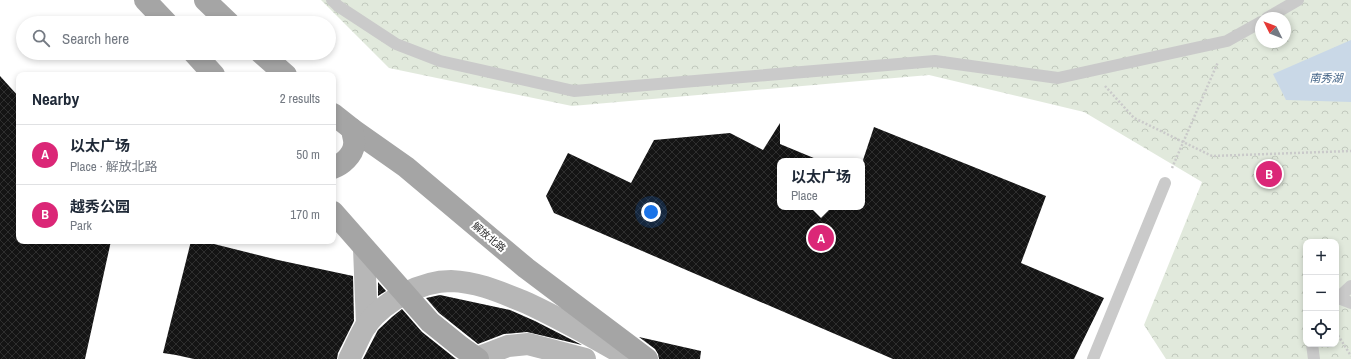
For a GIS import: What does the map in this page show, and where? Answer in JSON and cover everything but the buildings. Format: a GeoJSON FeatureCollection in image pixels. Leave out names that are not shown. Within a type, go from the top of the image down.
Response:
{"type":"FeatureCollection","features":[{"type":"Feature","properties":{"kind":"main road"},"geometry":{"type":"LineString","coordinates":[[145,0],[160,16]]}},
{"type":"Feature","properties":{"kind":"main road"},"geometry":{"type":"LineString","coordinates":[[205,0],[222,16]]}},
{"type":"Feature","properties":{"kind":"main road"},"geometry":{"type":"LineString","coordinates":[[200,60],[211,72]]}},
{"type":"Feature","properties":{"kind":"main road"},"geometry":{"type":"LineString","coordinates":[[269,60],[283,72]]}},
{"type":"Feature","properties":{"kind":"main road","name":"解放北路"},"geometry":{"type":"LineString","coordinates":[[336,116],[406,167],[526,268],[647,359]]}},
{"type":"Feature","properties":{"kind":"main road"},"geometry":{"type":"LineString","coordinates":[[336,167],[340,166],[348,157],[354,145],[352,129]]}},
{"type":"Feature","properties":{"kind":"main road"},"geometry":{"type":"LineString","coordinates":[[336,215],[430,322],[476,359],[508,346],[521,351],[585,359]]}},
{"type":"Feature","properties":{"kind":"main road"},"geometry":{"type":"LineString","coordinates":[[364,248],[367,324]]}},
{"type":"Feature","properties":{"kind":"main road"},"geometry":{"type":"LineString","coordinates":[[349,359],[367,324],[385,306],[404,294],[434,283],[445,282],[473,284],[489,288],[543,311],[586,333],[631,359]]}},
{"type":"Feature","properties":{"kind":"lane"},"geometry":{"type":"LineString","coordinates":[[332,0],[338,6],[396,44],[440,61],[574,91],[935,61],[1058,78],[1227,41],[1255,25]]}},
{"type":"Feature","properties":{"kind":"lane"},"geometry":{"type":"LineString","coordinates":[[1277,12],[1298,0]]}},
{"type":"Feature","properties":{"kind":"lane"},"geometry":{"type":"LineString","coordinates":[[1093,359],[1165,183]]}},
{"type":"Feature","properties":{"kind":"lane"},"geometry":{"type":"LineString","coordinates":[[1339,297],[1351,286]]}},
{"type":"Feature","properties":{"kind":"lane"},"geometry":{"type":"LineString","coordinates":[[1339,300],[1351,303]]}},
{"type":"Feature","properties":{"kind":"lane"},"geometry":{"type":"LineString","coordinates":[[1312,347],[1314,359]]}},
{"type":"Feature","properties":{"kind":"path"},"geometry":{"type":"LineString","coordinates":[[1165,183],[1227,41]]}},
{"type":"Feature","properties":{"kind":"path"},"geometry":{"type":"LineString","coordinates":[[1092,71],[1134,118],[1212,156],[1351,152]]}},
{"type":"Feature","properties":{"kind":"path"},"geometry":{"type":"LineString","coordinates":[[1339,337],[1351,356]]}},
{"type":"Feature","properties":{"kind":"green space"},"geometry":{"type":"Polygon","coordinates":[[[321,0],[1351,0],[1351,359],[1166,359],[1144,325],[1202,182],[1084,112],[929,75],[572,106],[389,68],[321,0]]]}},
{"type":"Feature","properties":{"kind":"water","name":"南秀湖"},"geometry":{"type":"Polygon","coordinates":[[[1351,40],[1351,102],[1286,100],[1273,74],[1351,40]]]}},
{"type":"Feature","properties":{"kind":"place","name":"越秀公园"},"geometry":{"type":"Point","coordinates":[1269,174]}},
{"type":"Feature","properties":{"kind":"place","name":"以太广场"},"geometry":{"type":"Point","coordinates":[821,238]}}]}
